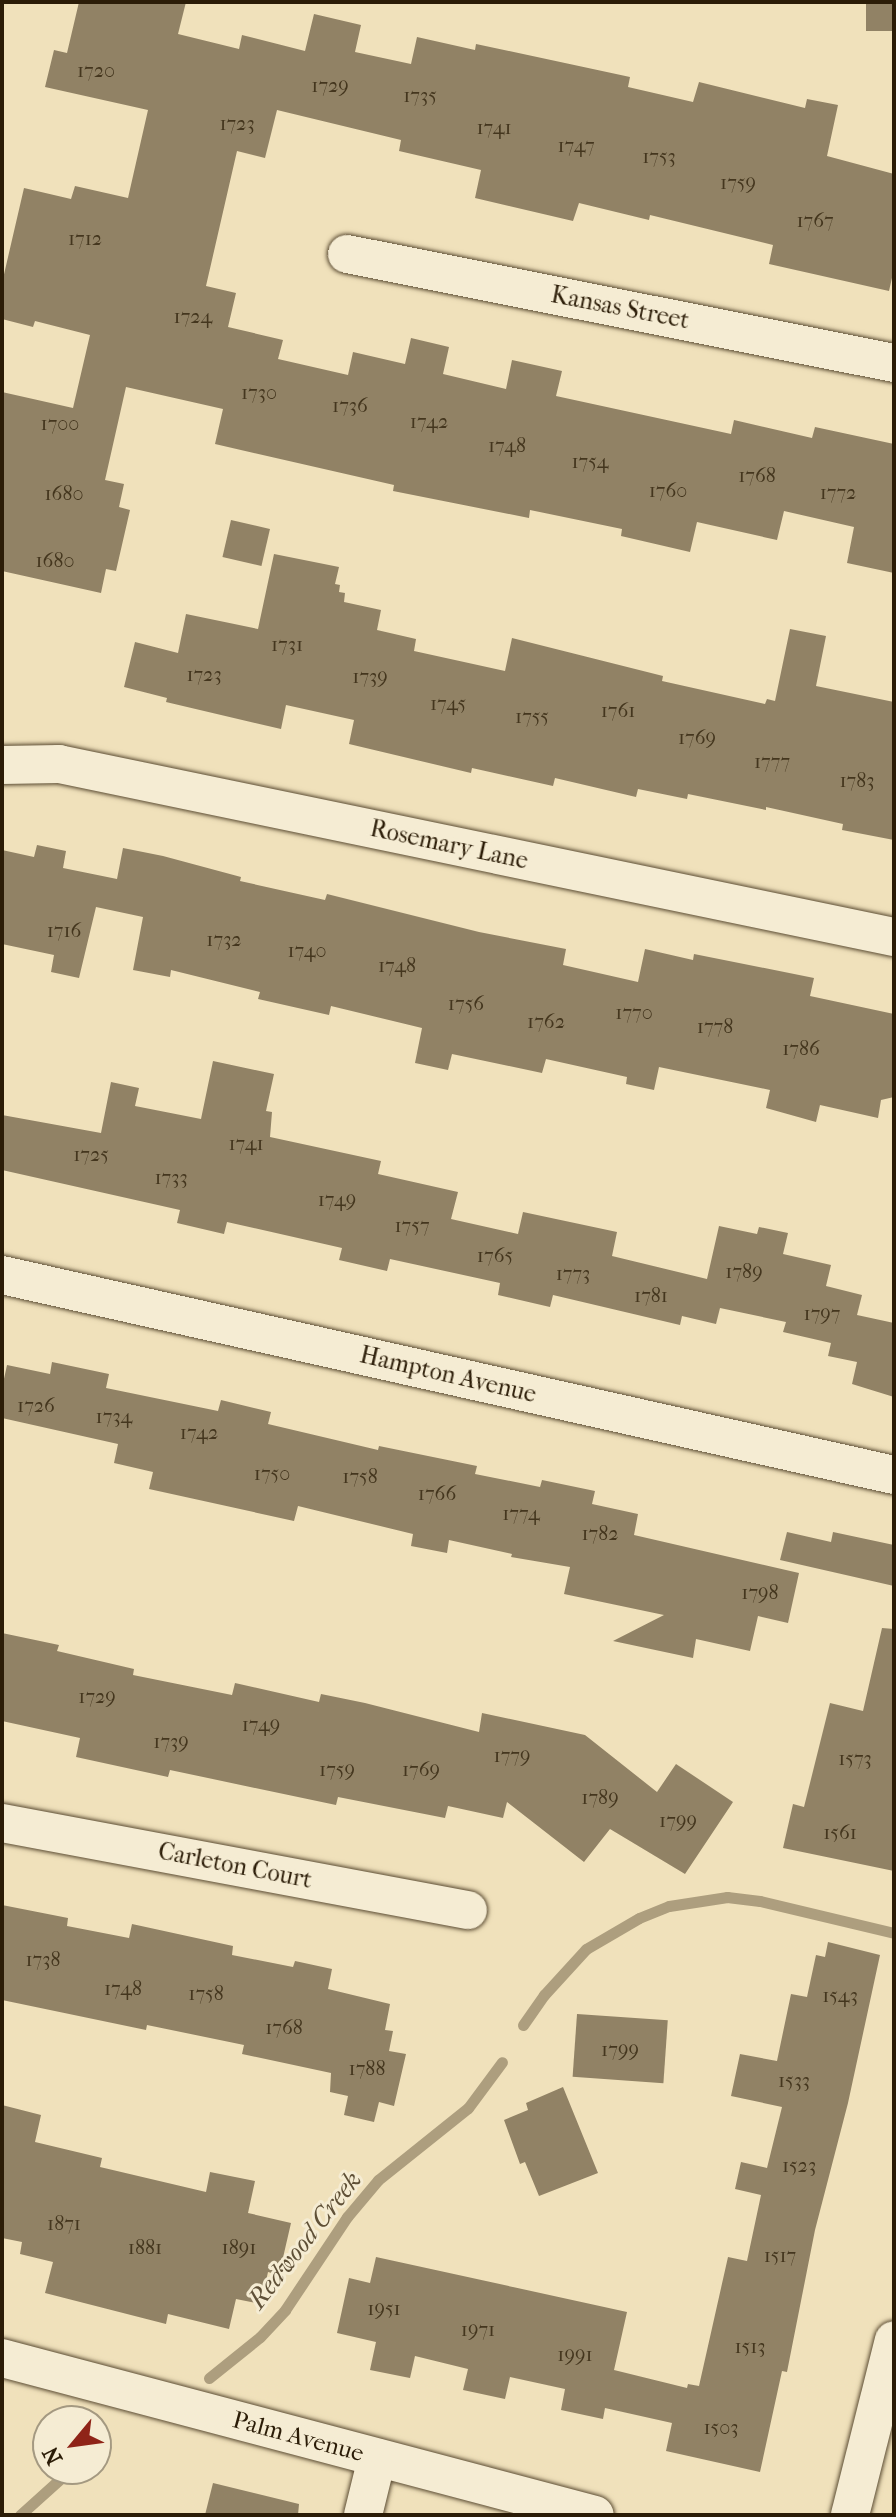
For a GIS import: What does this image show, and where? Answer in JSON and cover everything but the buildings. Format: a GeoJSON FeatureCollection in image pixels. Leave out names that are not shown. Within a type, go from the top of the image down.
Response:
{"type":"FeatureCollection","features":[{"type":"Feature","properties":{"kind":"street","name":"Kansas Street"},"geometry":{"type":"LineString","coordinates":[[347,254],[894,363]]}},
{"type":"Feature","properties":{"kind":"street","name":"Rosemary Lane"},"geometry":{"type":"LineString","coordinates":[[2,765],[59,764],[894,937]]}},
{"type":"Feature","properties":{"kind":"street","name":"Hampton Avenue"},"geometry":{"type":"LineString","coordinates":[[2,1275],[894,1475]]}},
{"type":"Feature","properties":{"kind":"street","name":"Carleton Court"},"geometry":{"type":"LineString","coordinates":[[2,1823],[468,1910]]}},
{"type":"Feature","properties":{"kind":"street"},"geometry":{"type":"LineString","coordinates":[[850,2515],[894,2340]]}},
{"type":"Feature","properties":{"kind":"street","name":"Palm Avenue"},"geometry":{"type":"LineString","coordinates":[[2,2358],[595,2515]]}},
{"type":"Feature","properties":{"kind":"street"},"geometry":{"type":"LineString","coordinates":[[363,2515],[377,2458]]}},
{"type":"Feature","properties":{"kind":"waterway","name":"Redwood Creek"},"geometry":{"type":"LineString","coordinates":[[523,2025],[544,1995],[586,1949],[639,1918],[669,1906],[727,1897],[760,1901],[894,1933]]}},
{"type":"Feature","properties":{"kind":"waterway","name":"Redwood Creek"},"geometry":{"type":"LineString","coordinates":[[209,2378],[260,2337],[285,2310],[347,2217],[378,2180],[468,2108],[502,2062]]}},
{"type":"Feature","properties":{"kind":"waterway","name":"Redwood Creek"},"geometry":{"type":"LineString","coordinates":[[20,2515],[53,2485]]}}]}
